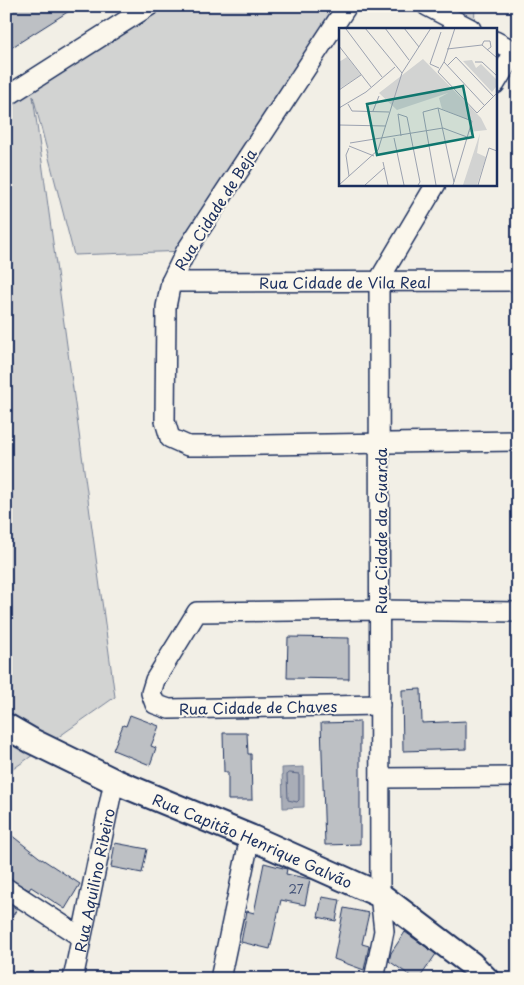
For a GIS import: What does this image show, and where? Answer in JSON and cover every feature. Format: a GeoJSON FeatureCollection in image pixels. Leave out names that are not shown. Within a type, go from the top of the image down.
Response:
{"type":"FeatureCollection","features":[{"type":"Feature","properties":{"kind":"street"},"geometry":{"type":"LineString","coordinates":[[6,97],[149,6]]}},
{"type":"Feature","properties":{"kind":"street","name":"Rua Cidade de Beja"},"geometry":{"type":"LineString","coordinates":[[347,6],[186,251],[171,282],[166,306],[165,421],[170,438],[188,446],[381,442]]}},
{"type":"Feature","properties":{"kind":"street"},"geometry":{"type":"LineString","coordinates":[[427,6],[469,28]]}},
{"type":"Feature","properties":{"kind":"street"},"geometry":{"type":"LineString","coordinates":[[496,42],[516,52],[496,82]]}},
{"type":"Feature","properties":{"kind":"street"},"geometry":{"type":"LineString","coordinates":[[379,280],[435,185]]}},
{"type":"Feature","properties":{"kind":"street","name":"Rua Cidade da Guarda"},"geometry":{"type":"LineString","coordinates":[[374,979],[384,931],[380,894],[381,442],[379,280]]}},
{"type":"Feature","properties":{"kind":"street","name":"Rua Cidade de Vila Real"},"geometry":{"type":"LineString","coordinates":[[171,282],[518,281]]}},
{"type":"Feature","properties":{"kind":"street"},"geometry":{"type":"LineString","coordinates":[[381,442],[518,442]]}},
{"type":"Feature","properties":{"kind":"street"},"geometry":{"type":"LineString","coordinates":[[380,610],[518,612]]}},
{"type":"Feature","properties":{"kind":"street","name":"Rua Cidade de Chaves"},"geometry":{"type":"LineString","coordinates":[[380,610],[197,612],[155,680],[151,693],[155,704],[169,709],[380,705]]}},
{"type":"Feature","properties":{"kind":"street","name":"Rua Capitão Henrique Galvão"},"geometry":{"type":"LineString","coordinates":[[6,726],[32,741],[114,781],[250,837],[380,894],[471,964],[486,979]]}},
{"type":"Feature","properties":{"kind":"street"},"geometry":{"type":"LineString","coordinates":[[380,778],[518,777]]}},
{"type":"Feature","properties":{"kind":"street","name":"Rua Aquilino Ribeiro"},"geometry":{"type":"LineString","coordinates":[[73,979],[114,781]]}},
{"type":"Feature","properties":{"kind":"street"},"geometry":{"type":"LineString","coordinates":[[220,979],[250,837]]}},
{"type":"Feature","properties":{"kind":"street"},"geometry":{"type":"LineString","coordinates":[[6,888],[81,937]]}},
{"type":"Feature","properties":{"kind":"shaded area"},"geometry":{"type":"Polygon","coordinates":[[[164,6],[347,6],[186,251],[74,255],[33,96],[115,697],[6,774],[6,107],[164,6]]]}},
{"type":"Feature","properties":{"kind":"shaded area"},"geometry":{"type":"Polygon","coordinates":[[[423,6],[475,6],[474,28],[423,6]]]}},
{"type":"Feature","properties":{"kind":"water"},"geometry":{"type":"Polygon","coordinates":[[[304,767],[304,807],[283,808],[282,768],[304,767]]]}},
{"type":"Feature","properties":{"kind":"building"},"geometry":{"type":"Polygon","coordinates":[[[6,6],[77,6],[6,51],[6,6]]]}},
{"type":"Feature","properties":{"kind":"building"},"geometry":{"type":"Polygon","coordinates":[[[288,637],[349,638],[349,679],[287,678],[288,637]]]}},
{"type":"Feature","properties":{"kind":"building"},"geometry":{"type":"Polygon","coordinates":[[[421,689],[422,723],[466,721],[466,749],[403,751],[402,690],[421,689]]]}},
{"type":"Feature","properties":{"kind":"building"},"geometry":{"type":"Polygon","coordinates":[[[130,715],[159,726],[151,746],[156,748],[150,765],[113,750],[123,725],[126,726],[130,715]]]}},
{"type":"Feature","properties":{"kind":"building"},"geometry":{"type":"Polygon","coordinates":[[[360,722],[360,844],[325,845],[321,723],[360,722]]]}},
{"type":"Feature","properties":{"kind":"building"},"geometry":{"type":"Polygon","coordinates":[[[223,733],[247,733],[248,754],[251,754],[252,800],[228,800],[228,772],[224,772],[223,733]]]}},
{"type":"Feature","properties":{"kind":"building"},"geometry":{"type":"Polygon","coordinates":[[[6,831],[39,857],[80,884],[65,909],[31,887],[29,890],[6,877],[6,831]]]}},
{"type":"Feature","properties":{"kind":"building"},"geometry":{"type":"Polygon","coordinates":[[[115,843],[147,849],[142,873],[111,867],[115,843]]]}},
{"type":"Feature","properties":{"kind":"building"},"geometry":{"type":"Polygon","coordinates":[[[264,863],[287,869],[286,874],[310,879],[305,905],[281,900],[270,949],[241,942],[247,911],[254,913],[264,863]]]}},
{"type":"Feature","properties":{"kind":"building"},"geometry":{"type":"Polygon","coordinates":[[[322,897],[340,900],[336,921],[318,917],[322,897]]]}},
{"type":"Feature","properties":{"kind":"building"},"geometry":{"type":"Polygon","coordinates":[[[6,902],[17,909],[6,926],[6,902]]]}},
{"type":"Feature","properties":{"kind":"building"},"geometry":{"type":"Polygon","coordinates":[[[344,908],[369,913],[362,944],[369,946],[364,970],[334,959],[344,908]]]}},
{"type":"Feature","properties":{"kind":"building"},"geometry":{"type":"Polygon","coordinates":[[[405,932],[436,954],[419,979],[415,979],[389,961],[391,953],[405,932]]]}}]}
